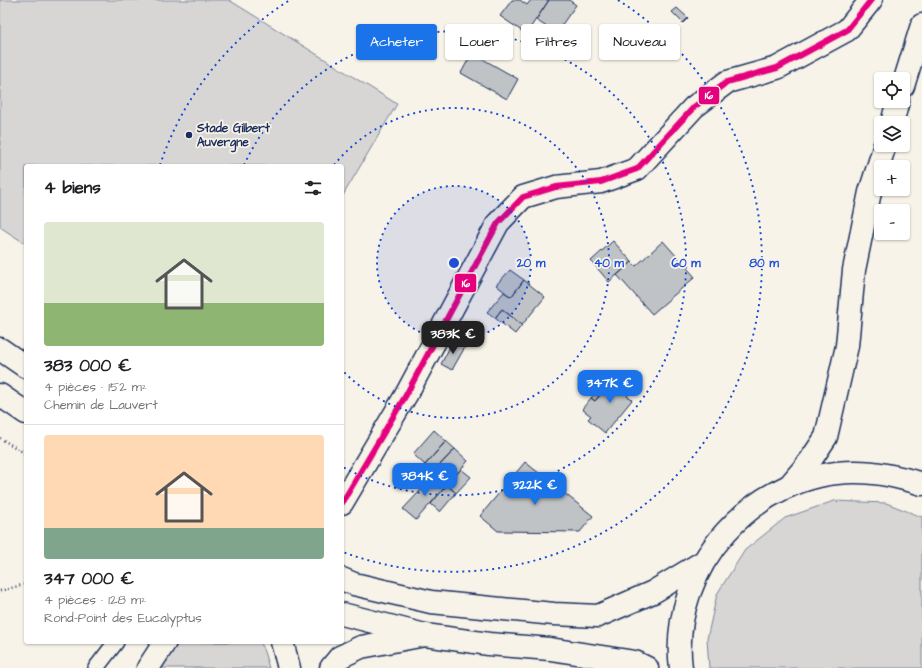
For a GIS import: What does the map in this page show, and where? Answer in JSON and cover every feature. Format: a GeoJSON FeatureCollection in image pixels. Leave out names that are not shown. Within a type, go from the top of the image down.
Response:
{"type":"FeatureCollection","features":[{"type":"Feature","properties":{"kind":"main road"},"geometry":{"type":"LineString","coordinates":[[344,500],[406,395],[498,223],[523,197],[556,186],[601,182],[637,169],[694,107],[727,82],[777,68],[847,30],[871,0]]}},
{"type":"Feature","properties":{"kind":"main road"},"geometry":{"type":"LineString","coordinates":[[907,72],[922,25]]}},
{"type":"Feature","properties":{"kind":"main road"},"geometry":{"type":"LineString","coordinates":[[789,486],[810,461],[826,437],[847,346],[854,270],[870,192],[883,152]]}},
{"type":"Feature","properties":{"kind":"main road"},"geometry":{"type":"LineString","coordinates":[[0,349],[24,366]]}},
{"type":"Feature","properties":{"kind":"main road"},"geometry":{"type":"LineString","coordinates":[[0,395],[24,412]]}},
{"type":"Feature","properties":{"kind":"main road"},"geometry":{"type":"LineString","coordinates":[[681,668],[680,658],[682,625],[690,592],[703,562],[720,538],[740,517],[763,499],[789,486],[821,476],[856,472],[890,475],[922,484]]}},
{"type":"Feature","properties":{"kind":"main road"},"geometry":{"type":"LineString","coordinates":[[344,580],[354,584],[431,602],[554,614],[598,616],[653,592],[703,562]]}},
{"type":"Feature","properties":{"kind":"main road"},"geometry":{"type":"LineString","coordinates":[[344,615],[425,635],[488,644],[550,649],[634,662],[647,668]]}},
{"type":"Feature","properties":{"kind":"main road"},"geometry":{"type":"LineString","coordinates":[[331,668],[340,657],[361,647],[425,635]]}},
{"type":"Feature","properties":{"kind":"main road"},"geometry":{"type":"LineString","coordinates":[[148,668],[164,644]]}},
{"type":"Feature","properties":{"kind":"main road"},"geometry":{"type":"LineString","coordinates":[[283,644],[289,668]]}},
{"type":"Feature","properties":{"kind":"lane"},"geometry":{"type":"LineString","coordinates":[[96,668],[114,644]]}},
{"type":"Feature","properties":{"kind":"path"},"geometry":{"type":"LineString","coordinates":[[0,438],[24,453]]}},
{"type":"Feature","properties":{"kind":"path"},"geometry":{"type":"LineString","coordinates":[[0,591],[24,585]]}},
{"type":"Feature","properties":{"kind":"shaded area","name":"Stade Gilbert Auvergne"},"geometry":{"type":"Polygon","coordinates":[[[0,0],[229,0],[397,104],[344,194],[344,164],[24,164],[24,243],[0,227],[0,0]]]}},
{"type":"Feature","properties":{"kind":"shaded area"},"geometry":{"type":"Polygon","coordinates":[[[834,501],[886,503],[922,517],[922,668],[709,668],[707,639],[717,594],[745,550],[785,518],[834,501]]]}},
{"type":"Feature","properties":{"kind":"shaded area"},"geometry":{"type":"Polygon","coordinates":[[[173,644],[262,644],[269,668],[156,668],[173,644]]]}},
{"type":"Feature","properties":{"kind":"building"},"geometry":{"type":"Polygon","coordinates":[[[512,0],[520,0],[527,5],[531,0],[549,0],[533,24],[521,24],[521,31],[500,16],[512,0]]]}},
{"type":"Feature","properties":{"kind":"building"},"geometry":{"type":"Polygon","coordinates":[[[549,0],[569,0],[576,5],[562,24],[542,24],[536,20],[549,0]]]}},
{"type":"Feature","properties":{"kind":"building"},"geometry":{"type":"Polygon","coordinates":[[[677,8],[688,18],[683,23],[672,12],[677,8]]]}},
{"type":"Feature","properties":{"kind":"building"},"geometry":{"type":"Polygon","coordinates":[[[468,60],[484,60],[518,79],[507,99],[461,73],[468,60]]]}},
{"type":"Feature","properties":{"kind":"building"},"geometry":{"type":"Polygon","coordinates":[[[613,241],[632,262],[609,282],[591,261],[613,241]]]}},
{"type":"Feature","properties":{"kind":"building"},"geometry":{"type":"Polygon","coordinates":[[[663,241],[695,277],[652,314],[617,275],[632,262],[636,266],[663,241]]]}},
{"type":"Feature","properties":{"kind":"building"},"geometry":{"type":"Polygon","coordinates":[[[510,270],[524,280],[511,297],[496,285],[510,270]]]}},
{"type":"Feature","properties":{"kind":"building"},"geometry":{"type":"Polygon","coordinates":[[[524,280],[545,297],[522,325],[502,309],[495,318],[487,312],[504,292],[511,297],[524,280]]]}},
{"type":"Feature","properties":{"kind":"building"},"geometry":{"type":"Polygon","coordinates":[[[502,309],[522,325],[515,334],[495,318],[502,309]]]}},
{"type":"Feature","properties":{"kind":"building"},"geometry":{"type":"Polygon","coordinates":[[[453,341],[465,347],[452,370],[441,364],[453,341]]]}},
{"type":"Feature","properties":{"kind":"building"},"geometry":{"type":"Polygon","coordinates":[[[619,373],[634,387],[627,396],[632,400],[605,433],[588,419],[591,416],[582,409],[591,398],[595,401],[619,373]]]}},
{"type":"Feature","properties":{"kind":"building"},"geometry":{"type":"Polygon","coordinates":[[[595,393],[599,396],[595,401],[591,398],[595,393]]]}},
{"type":"Feature","properties":{"kind":"building"},"geometry":{"type":"Polygon","coordinates":[[[434,430],[446,441],[425,465],[413,454],[434,430]]]}},
{"type":"Feature","properties":{"kind":"building"},"geometry":{"type":"Polygon","coordinates":[[[446,441],[455,449],[433,472],[425,465],[446,441]]]}},
{"type":"Feature","properties":{"kind":"building"},"geometry":{"type":"Polygon","coordinates":[[[455,449],[468,461],[447,485],[433,472],[455,449]]]}},
{"type":"Feature","properties":{"kind":"building"},"geometry":{"type":"Polygon","coordinates":[[[525,462],[593,516],[580,532],[498,531],[480,516],[525,462]]]}},
{"type":"Feature","properties":{"kind":"building"},"geometry":{"type":"Polygon","coordinates":[[[425,465],[436,474],[430,480],[419,471],[425,465]]]}},
{"type":"Feature","properties":{"kind":"building"},"geometry":{"type":"Polygon","coordinates":[[[461,469],[471,477],[456,493],[447,485],[461,469]]]}},
{"type":"Feature","properties":{"kind":"building"},"geometry":{"type":"Polygon","coordinates":[[[436,474],[447,485],[416,520],[403,509],[436,474]]]}},
{"type":"Feature","properties":{"kind":"building"},"geometry":{"type":"Polygon","coordinates":[[[447,485],[456,493],[440,512],[431,504],[447,485]]]}},
{"type":"Feature","properties":{"kind":"transit line","name":"16"},"geometry":{"type":"LineString","coordinates":[[344,500],[406,395],[498,223],[523,197],[556,187],[601,182],[637,169],[694,107],[727,82],[777,68],[847,30],[871,0]]}},
{"type":"Feature","properties":{"kind":"place","name":"Stade Gilbert Auvergne"},"geometry":{"type":"Point","coordinates":[189,135]}}]}
